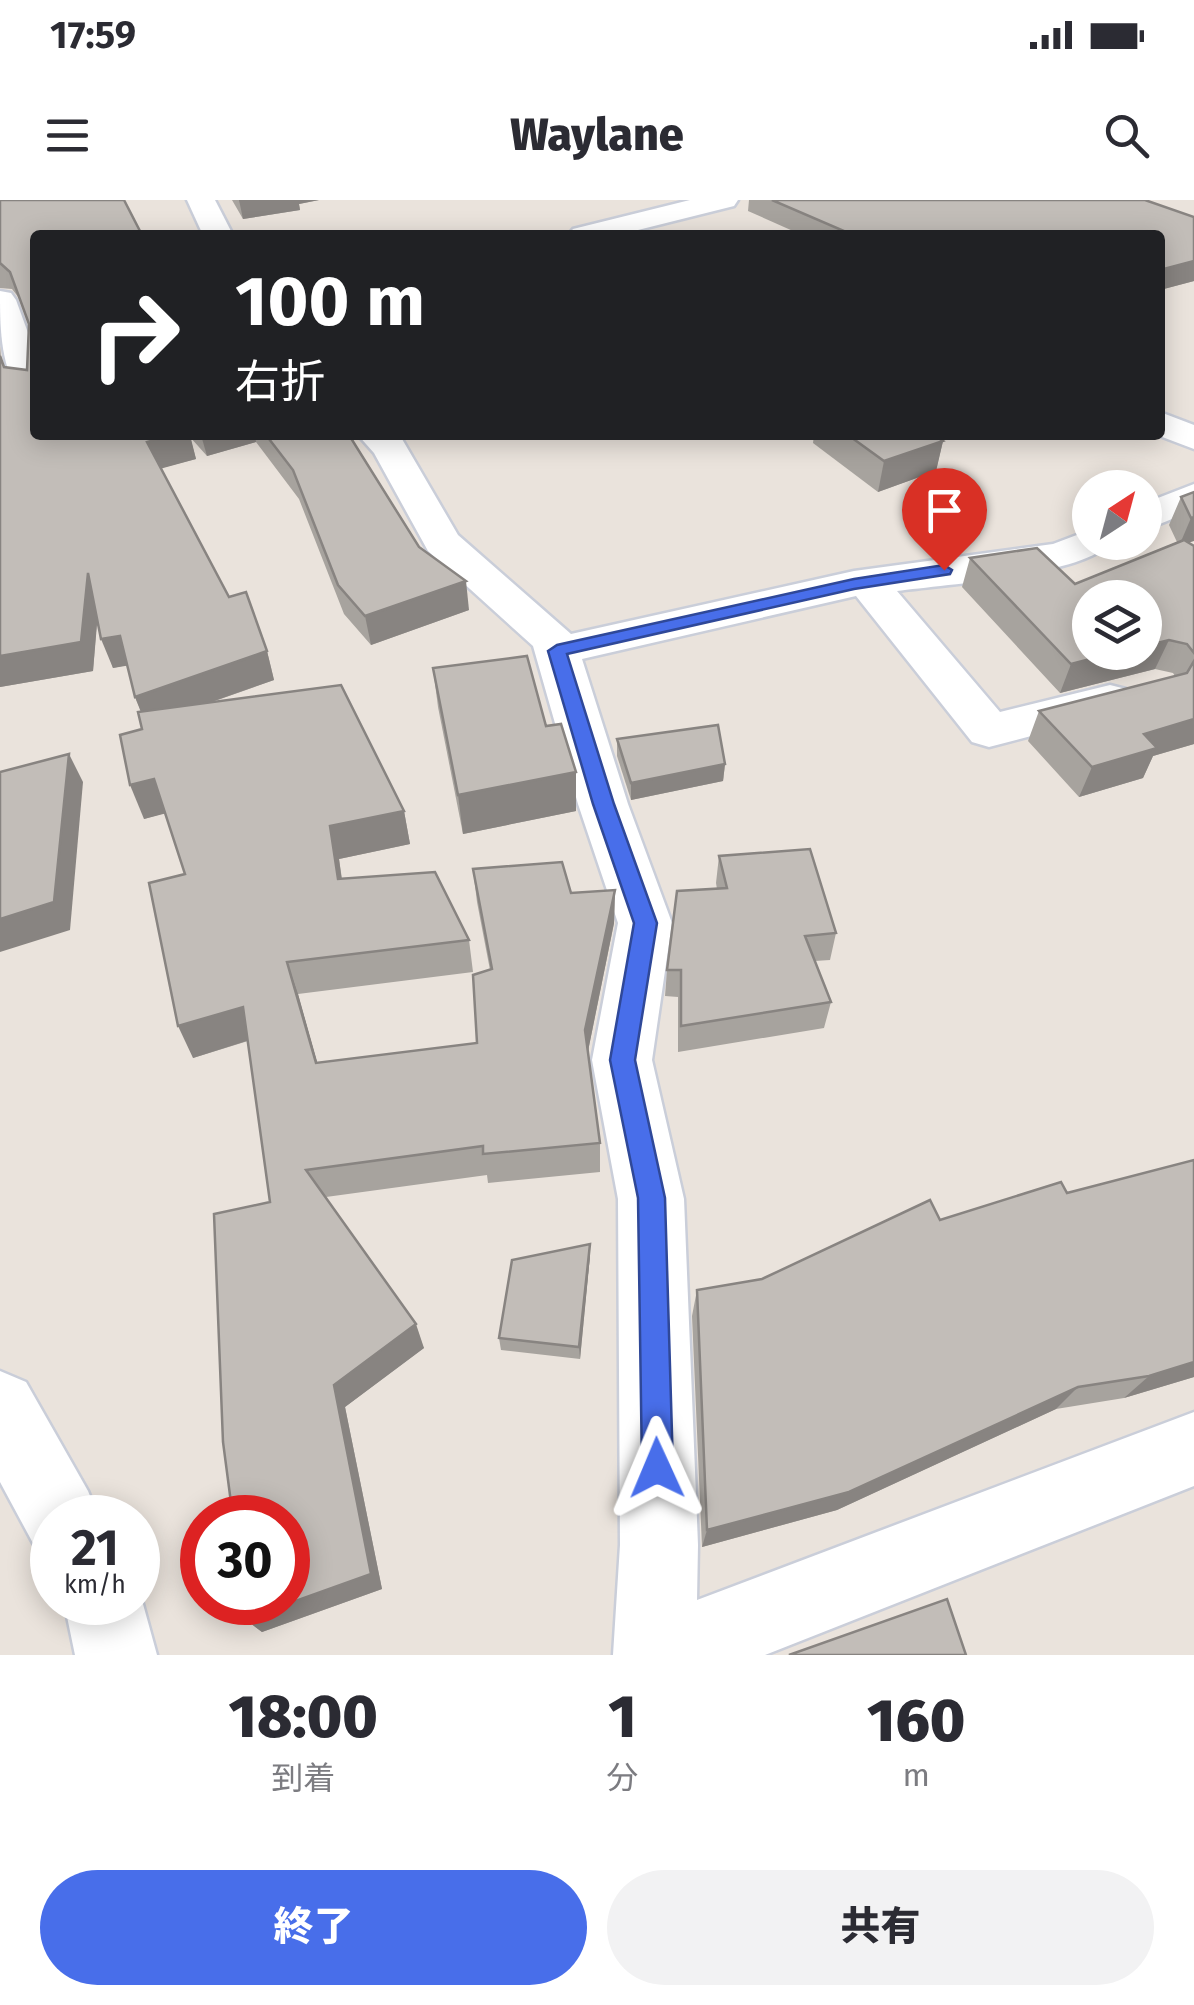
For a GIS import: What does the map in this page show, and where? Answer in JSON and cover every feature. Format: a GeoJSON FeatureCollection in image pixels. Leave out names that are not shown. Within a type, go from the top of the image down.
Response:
{"type":"FeatureCollection","features":[{"type":"Feature","properties":{"kind":"street"},"geometry":{"type":"LineString","coordinates":[[202,200],[216,230]]}},
{"type":"Feature","properties":{"kind":"street"},"geometry":{"type":"LineString","coordinates":[[603,230],[724,200]]}},
{"type":"Feature","properties":{"kind":"street"},"geometry":{"type":"LineString","coordinates":[[0,300],[22,386]]}},
{"type":"Feature","properties":{"kind":"street"},"geometry":{"type":"LineString","coordinates":[[1165,425],[1194,438]]}},
{"type":"Feature","properties":{"kind":"street"},"geometry":{"type":"LineString","coordinates":[[381,440],[442,542],[554,641],[603,804],[645,923],[622,1060],[651,1198],[659,1545],[657,1655],[1194,1450]]}},
{"type":"Feature","properties":{"kind":"street"},"geometry":{"type":"LineString","coordinates":[[1162,510],[1194,496]]}},
{"type":"Feature","properties":{"kind":"street"},"geometry":{"type":"LineString","coordinates":[[557,651],[867,582],[1062,555],[1072,550]]}},
{"type":"Feature","properties":{"kind":"street"},"geometry":{"type":"LineString","coordinates":[[867,582],[989,731],[1156,688]]}},
{"type":"Feature","properties":{"kind":"street"},"geometry":{"type":"LineString","coordinates":[[0,1408],[48,1495]]}},
{"type":"Feature","properties":{"kind":"street"},"geometry":{"type":"LineString","coordinates":[[109,1625],[116,1655]]}},
{"type":"Feature","properties":{"kind":"building"},"geometry":{"type":"Polygon","coordinates":[[[0,200],[124,200],[139,230],[30,230],[30,440],[154,440],[147,442],[229,597],[246,592],[267,651],[135,697],[120,636],[101,639],[88,573],[81,642],[0,656],[0,356],[4,367],[27,370],[29,324],[10,272],[0,263],[0,200]]]}},
{"type":"Feature","properties":{"kind":"building"},"geometry":{"type":"Polygon","coordinates":[[[772,200],[1145,200],[1194,217],[1194,261],[1165,269],[1165,230],[841,230],[772,200]]]}},
{"type":"Feature","properties":{"kind":"building"},"geometry":{"type":"Polygon","coordinates":[[[270,440],[352,440],[419,547],[466,581],[365,616],[338,585],[293,470],[270,440]]]}},
{"type":"Feature","properties":{"kind":"building"},"geometry":{"type":"Polygon","coordinates":[[[855,440],[943,441],[884,461],[855,440]]]}},
{"type":"Feature","properties":{"kind":"building"},"geometry":{"type":"Polygon","coordinates":[[[1194,492],[1194,517],[1191,518],[1181,497],[1194,492]]]}},
{"type":"Feature","properties":{"kind":"building"},"geometry":{"type":"Polygon","coordinates":[[[1184,540],[1194,546],[1194,653],[1187,644],[1162,642],[1162,580],[1085,580],[1134,560],[1162,560],[1162,549],[1184,540]]]}},
{"type":"Feature","properties":{"kind":"building"},"geometry":{"type":"Polygon","coordinates":[[[1037,548],[1072,581],[1072,664],[970,558],[1037,548]]]}},
{"type":"Feature","properties":{"kind":"building"},"geometry":{"type":"Polygon","coordinates":[[[527,656],[546,726],[561,724],[576,772],[458,795],[433,668],[527,656]]]}},
{"type":"Feature","properties":{"kind":"building"},"geometry":{"type":"Polygon","coordinates":[[[1194,661],[1194,719],[1144,734],[1157,748],[1092,767],[1039,711],[1187,673],[1194,661]]]}},
{"type":"Feature","properties":{"kind":"building"},"geometry":{"type":"Polygon","coordinates":[[[341,685],[404,811],[330,826],[338,879],[435,872],[469,940],[287,962],[316,1063],[477,1043],[473,975],[492,969],[473,869],[562,862],[571,893],[615,890],[585,1030],[600,1143],[483,1154],[483,1146],[306,1170],[416,1324],[334,1385],[371,1574],[310,1596],[310,1495],[230,1495],[223,1442],[214,1214],[270,1202],[243,1007],[178,1026],[149,883],[185,874],[154,779],[130,785],[120,735],[142,729],[138,712],[341,685]]]}},
{"type":"Feature","properties":{"kind":"building"},"geometry":{"type":"Polygon","coordinates":[[[718,725],[725,764],[631,783],[617,739],[718,725]]]}},
{"type":"Feature","properties":{"kind":"building"},"geometry":{"type":"Polygon","coordinates":[[[69,754],[54,902],[0,919],[0,772],[69,754]]]}},
{"type":"Feature","properties":{"kind":"building"},"geometry":{"type":"Polygon","coordinates":[[[810,849],[836,933],[805,936],[831,1002],[681,1026],[681,970],[667,970],[677,891],[727,888],[719,856],[810,849]]]}},
{"type":"Feature","properties":{"kind":"building"},"geometry":{"type":"Polygon","coordinates":[[[1194,1160],[1194,1362],[1149,1376],[1078,1387],[849,1492],[707,1530],[697,1290],[762,1279],[930,1200],[940,1220],[1061,1182],[1067,1193],[1194,1160]]]}},
{"type":"Feature","properties":{"kind":"building"},"geometry":{"type":"Polygon","coordinates":[[[590,1244],[579,1347],[499,1338],[512,1260],[590,1244]]]}},
{"type":"Feature","properties":{"kind":"building"},"geometry":{"type":"Polygon","coordinates":[[[947,1599],[966,1655],[789,1655],[947,1599]]]}},
{"type":"Feature","properties":{"kind":"route"},"geometry":{"type":"LineString","coordinates":[[657,1468],[651,1198],[622,1060],[645,923],[603,804],[557,651],[854,584],[944,570]]}}]}
